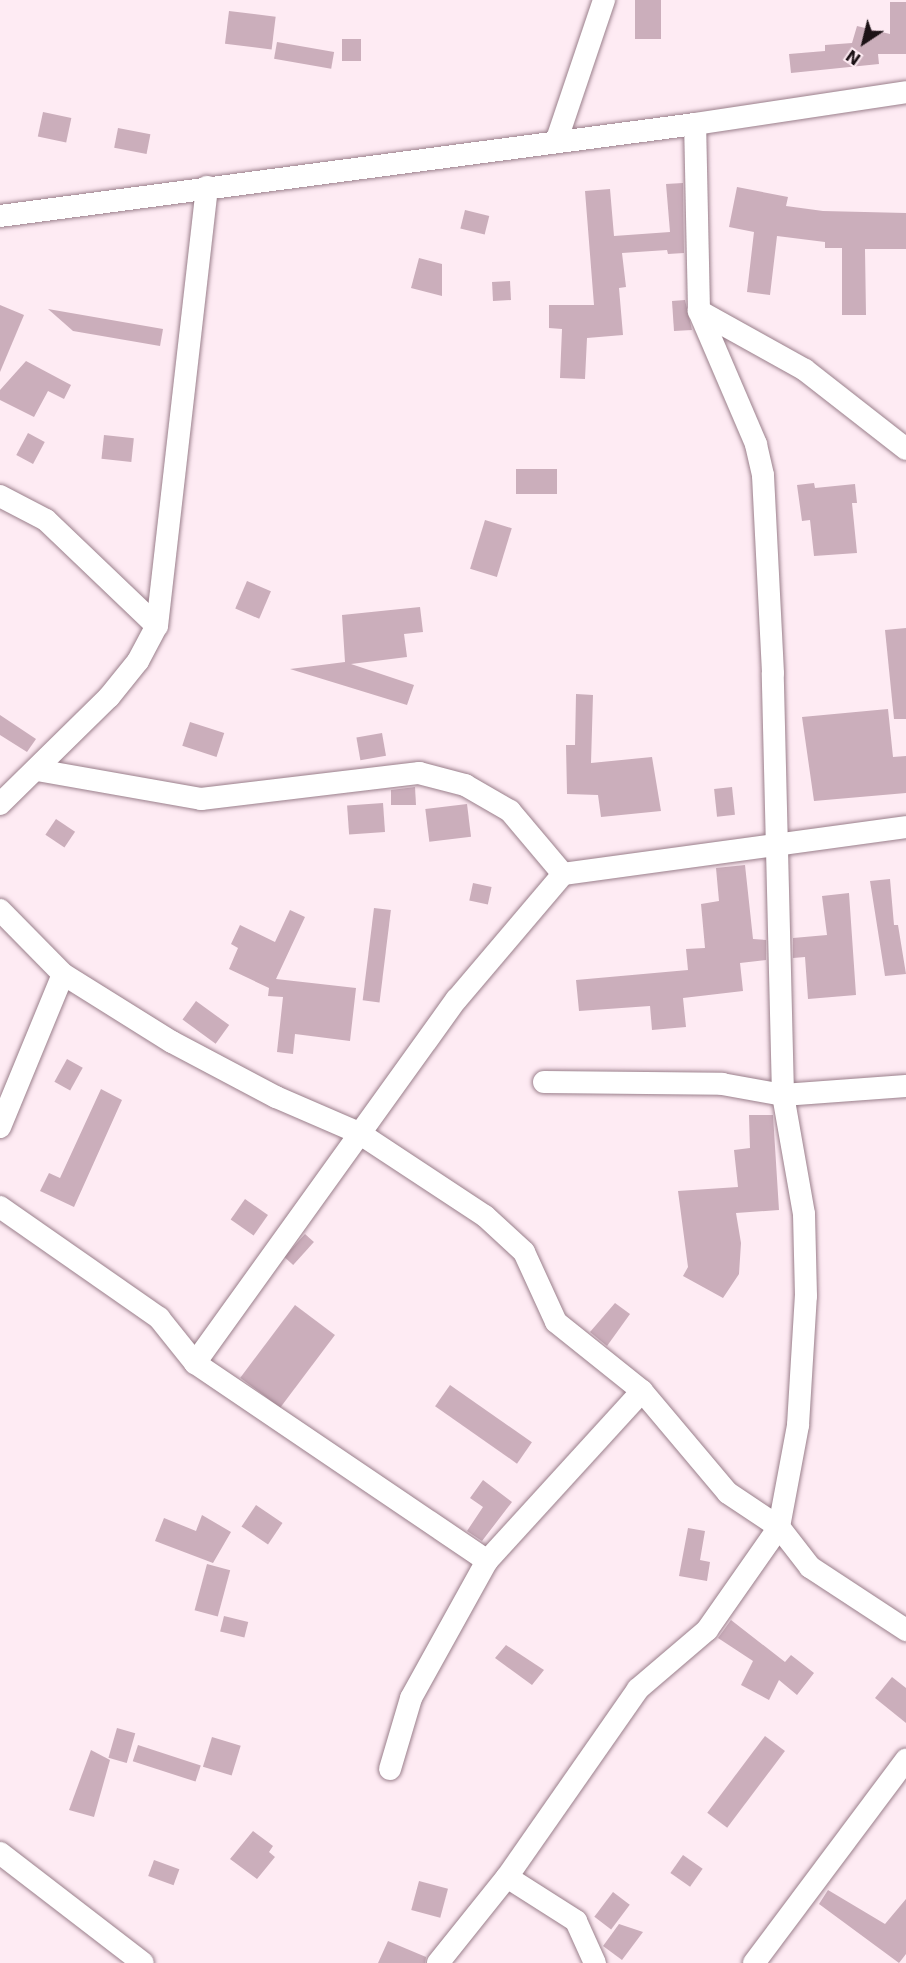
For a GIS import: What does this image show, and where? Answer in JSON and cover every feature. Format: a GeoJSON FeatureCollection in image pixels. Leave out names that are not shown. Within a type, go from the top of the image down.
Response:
{"type":"FeatureCollection","features":[{"type":"Feature","properties":{"kind":"street"},"geometry":{"type":"LineString","coordinates":[[557,140],[604,0]]}},
{"type":"Feature","properties":{"kind":"street"},"geometry":{"type":"LineString","coordinates":[[0,216],[557,140],[695,124],[906,92]]}},
{"type":"Feature","properties":{"kind":"street"},"geometry":{"type":"LineString","coordinates":[[438,1963],[507,1877],[638,1689],[707,1630],[779,1527],[798,1425],[806,1296],[804,1214],[783,1095],[778,848],[761,460],[699,311],[695,124]]}},
{"type":"Feature","properties":{"kind":"street"},"geometry":{"type":"LineString","coordinates":[[0,804],[37,770],[131,670],[157,626],[207,187]]}},
{"type":"Feature","properties":{"kind":"street"},"geometry":{"type":"LineString","coordinates":[[699,311],[805,370],[906,449]]}},
{"type":"Feature","properties":{"kind":"street"},"geometry":{"type":"LineString","coordinates":[[0,496],[46,520],[157,626]]}},
{"type":"Feature","properties":{"kind":"street"},"geometry":{"type":"LineString","coordinates":[[37,770],[201,799],[419,773],[465,785],[510,812],[563,874]]}},
{"type":"Feature","properties":{"kind":"street"},"geometry":{"type":"LineString","coordinates":[[195,1363],[457,999],[563,874],[778,848],[906,827]]}},
{"type":"Feature","properties":{"kind":"street"},"geometry":{"type":"LineString","coordinates":[[0,910],[63,974],[214,1064],[276,1097],[359,1133],[493,1223],[524,1252],[556,1322],[642,1391],[728,1493],[779,1527],[810,1567],[906,1630]]}},
{"type":"Feature","properties":{"kind":"street"},"geometry":{"type":"LineString","coordinates":[[0,1127],[63,974]]}},
{"type":"Feature","properties":{"kind":"street"},"geometry":{"type":"LineString","coordinates":[[544,1082],[722,1084],[783,1095],[906,1086]]}},
{"type":"Feature","properties":{"kind":"street"},"geometry":{"type":"LineString","coordinates":[[0,1207],[159,1318],[195,1363],[487,1561]]}},
{"type":"Feature","properties":{"kind":"street"},"geometry":{"type":"LineString","coordinates":[[390,1769],[411,1698],[487,1561],[642,1391]]}},
{"type":"Feature","properties":{"kind":"street"},"geometry":{"type":"LineString","coordinates":[[754,1963],[906,1760]]}},
{"type":"Feature","properties":{"kind":"street"},"geometry":{"type":"LineString","coordinates":[[0,1853],[143,1963]]}},
{"type":"Feature","properties":{"kind":"street"},"geometry":{"type":"LineString","coordinates":[[507,1877],[576,1921],[595,1963]]}},
{"type":"Feature","properties":{"kind":"building"},"geometry":{"type":"Polygon","coordinates":[[[635,0],[661,0],[661,39],[635,39],[635,0]]]}},
{"type":"Feature","properties":{"kind":"building"},"geometry":{"type":"Polygon","coordinates":[[[890,2],[906,2],[906,54],[878,54],[879,64],[791,73],[789,54],[825,51],[825,45],[852,43],[857,26],[890,34],[890,2]]]}},
{"type":"Feature","properties":{"kind":"building"},"geometry":{"type":"Polygon","coordinates":[[[229,11],[276,17],[272,49],[225,44],[229,11]]]}},
{"type":"Feature","properties":{"kind":"building"},"geometry":{"type":"Polygon","coordinates":[[[342,39],[361,39],[361,61],[342,61],[342,39]]]}},
{"type":"Feature","properties":{"kind":"building"},"geometry":{"type":"Polygon","coordinates":[[[277,42],[334,52],[331,69],[274,59],[277,42]]]}},
{"type":"Feature","properties":{"kind":"building"},"geometry":{"type":"Polygon","coordinates":[[[43,112],[71,118],[66,142],[38,136],[43,112]]]}},
{"type":"Feature","properties":{"kind":"building"},"geometry":{"type":"Polygon","coordinates":[[[118,128],[150,134],[147,154],[114,148],[118,128]]]}},
{"type":"Feature","properties":{"kind":"building"},"geometry":{"type":"Polygon","coordinates":[[[683,183],[684,253],[668,254],[667,250],[622,253],[626,287],[619,288],[623,335],[587,338],[585,379],[560,378],[562,329],[549,328],[549,305],[594,305],[585,191],[610,189],[614,236],[670,232],[666,184],[683,183]]]}},
{"type":"Feature","properties":{"kind":"building"},"geometry":{"type":"Polygon","coordinates":[[[737,187],[788,197],[786,206],[823,211],[906,213],[906,249],[865,249],[866,315],[842,315],[842,248],[825,248],[825,242],[777,236],[770,295],[747,292],[754,232],[729,227],[737,187]]]}},
{"type":"Feature","properties":{"kind":"building"},"geometry":{"type":"Polygon","coordinates":[[[465,210],[489,216],[485,234],[460,228],[465,210]]]}},
{"type":"Feature","properties":{"kind":"building"},"geometry":{"type":"Polygon","coordinates":[[[419,258],[442,264],[442,296],[411,288],[419,258]]]}},
{"type":"Feature","properties":{"kind":"building"},"geometry":{"type":"Polygon","coordinates":[[[510,281],[511,300],[493,301],[492,282],[510,281]]]}},
{"type":"Feature","properties":{"kind":"building"},"geometry":{"type":"Polygon","coordinates":[[[685,300],[692,330],[674,331],[672,301],[685,300]]]}},
{"type":"Feature","properties":{"kind":"building"},"geometry":{"type":"Polygon","coordinates":[[[0,305],[24,315],[0,372],[0,305]]]}},
{"type":"Feature","properties":{"kind":"building"},"geometry":{"type":"Polygon","coordinates":[[[48,309],[163,329],[160,346],[73,331],[48,309]]]}},
{"type":"Feature","properties":{"kind":"building"},"geometry":{"type":"Polygon","coordinates":[[[26,361],[71,385],[64,399],[48,391],[34,417],[0,400],[0,390],[26,361]]]}},
{"type":"Feature","properties":{"kind":"building"},"geometry":{"type":"Polygon","coordinates":[[[28,433],[45,442],[33,464],[16,455],[28,433]]]}},
{"type":"Feature","properties":{"kind":"building"},"geometry":{"type":"Polygon","coordinates":[[[104,435],[134,438],[131,462],[101,459],[104,435]]]}},
{"type":"Feature","properties":{"kind":"building"},"geometry":{"type":"Polygon","coordinates":[[[516,469],[557,469],[557,494],[516,494],[516,469]]]}},
{"type":"Feature","properties":{"kind":"building"},"geometry":{"type":"Polygon","coordinates":[[[814,483],[815,488],[855,484],[857,503],[852,503],[857,553],[814,556],[810,520],[802,521],[797,485],[814,483]]]}},
{"type":"Feature","properties":{"kind":"building"},"geometry":{"type":"Polygon","coordinates":[[[485,520],[512,528],[497,577],[470,569],[485,520]]]}},
{"type":"Feature","properties":{"kind":"building"},"geometry":{"type":"Polygon","coordinates":[[[247,581],[271,591],[259,619],[235,609],[247,581]]]}},
{"type":"Feature","properties":{"kind":"building"},"geometry":{"type":"Polygon","coordinates":[[[420,607],[423,632],[404,634],[407,657],[351,664],[414,685],[407,705],[290,669],[345,662],[342,615],[420,607]]]}},
{"type":"Feature","properties":{"kind":"building"},"geometry":{"type":"Polygon","coordinates":[[[906,628],[906,719],[894,719],[885,630],[906,628]]]}},
{"type":"Feature","properties":{"kind":"building"},"geometry":{"type":"Polygon","coordinates":[[[576,694],[593,695],[591,763],[652,757],[661,811],[601,817],[598,795],[567,794],[566,745],[575,745],[576,694]]]}},
{"type":"Feature","properties":{"kind":"building"},"geometry":{"type":"Polygon","coordinates":[[[888,709],[893,757],[906,756],[906,793],[814,801],[802,717],[888,709]]]}},
{"type":"Feature","properties":{"kind":"building"},"geometry":{"type":"Polygon","coordinates":[[[0,715],[36,739],[27,752],[0,735],[0,715]]]}},
{"type":"Feature","properties":{"kind":"building"},"geometry":{"type":"Polygon","coordinates":[[[190,722],[224,733],[217,757],[182,746],[190,722]]]}},
{"type":"Feature","properties":{"kind":"building"},"geometry":{"type":"Polygon","coordinates":[[[382,733],[386,756],[360,760],[356,738],[382,733]]]}},
{"type":"Feature","properties":{"kind":"building"},"geometry":{"type":"Polygon","coordinates":[[[415,787],[416,805],[391,805],[391,790],[415,787]]]}},
{"type":"Feature","properties":{"kind":"building"},"geometry":{"type":"Polygon","coordinates":[[[732,787],[735,815],[717,817],[714,789],[732,787]]]}},
{"type":"Feature","properties":{"kind":"building"},"geometry":{"type":"Polygon","coordinates":[[[383,803],[385,832],[349,834],[347,806],[383,803]]]}},
{"type":"Feature","properties":{"kind":"building"},"geometry":{"type":"Polygon","coordinates":[[[467,804],[471,837],[429,842],[425,809],[467,804]]]}},
{"type":"Feature","properties":{"kind":"building"},"geometry":{"type":"Polygon","coordinates":[[[56,819],[75,832],[64,848],[45,835],[56,819]]]}},
{"type":"Feature","properties":{"kind":"building"},"geometry":{"type":"Polygon","coordinates":[[[745,865],[753,939],[766,940],[766,960],[740,963],[743,991],[683,998],[686,1027],[652,1030],[650,1006],[579,1011],[576,980],[688,970],[686,949],[705,948],[701,904],[719,901],[716,868],[745,865]]]}},
{"type":"Feature","properties":{"kind":"building"},"geometry":{"type":"Polygon","coordinates":[[[890,879],[894,925],[898,925],[906,974],[885,976],[870,881],[890,879]]]}},
{"type":"Feature","properties":{"kind":"building"},"geometry":{"type":"Polygon","coordinates":[[[473,883],[492,887],[488,905],[469,901],[473,883]]]}},
{"type":"Feature","properties":{"kind":"building"},"geometry":{"type":"Polygon","coordinates":[[[849,893],[856,995],[808,999],[805,957],[793,958],[793,938],[827,935],[822,896],[849,893]]]}},
{"type":"Feature","properties":{"kind":"building"},"geometry":{"type":"Polygon","coordinates":[[[374,908],[391,910],[380,1002],[363,1000],[374,908]]]}},
{"type":"Feature","properties":{"kind":"building"},"geometry":{"type":"Polygon","coordinates":[[[290,910],[305,917],[276,979],[356,988],[350,1041],[295,1034],[293,1054],[277,1052],[283,997],[268,996],[269,988],[229,969],[238,948],[231,944],[240,925],[275,942],[290,910]]]}},
{"type":"Feature","properties":{"kind":"building"},"geometry":{"type":"Polygon","coordinates":[[[196,1001],[229,1025],[216,1044],[182,1020],[196,1001]]]}},
{"type":"Feature","properties":{"kind":"building"},"geometry":{"type":"Polygon","coordinates":[[[67,1059],[83,1068],[70,1090],[54,1082],[67,1059]]]}},
{"type":"Feature","properties":{"kind":"building"},"geometry":{"type":"Polygon","coordinates":[[[101,1089],[122,1100],[74,1207],[40,1191],[49,1173],[60,1178],[101,1089]]]}},
{"type":"Feature","properties":{"kind":"building"},"geometry":{"type":"Polygon","coordinates":[[[749,1115],[773,1115],[779,1210],[736,1213],[741,1243],[739,1274],[723,1298],[683,1276],[688,1267],[678,1191],[738,1187],[734,1150],[750,1148],[749,1115]]]}},
{"type":"Feature","properties":{"kind":"building"},"geometry":{"type":"Polygon","coordinates":[[[245,1199],[268,1215],[254,1236],[231,1219],[245,1199]]]}},
{"type":"Feature","properties":{"kind":"building"},"geometry":{"type":"Polygon","coordinates":[[[305,1234],[314,1242],[293,1265],[284,1257],[305,1234]]]}},
{"type":"Feature","properties":{"kind":"building"},"geometry":{"type":"Polygon","coordinates":[[[615,1303],[630,1314],[607,1346],[590,1332],[615,1303]]]}},
{"type":"Feature","properties":{"kind":"building"},"geometry":{"type":"Polygon","coordinates":[[[295,1305],[335,1335],[280,1408],[240,1378],[295,1305]]]}},
{"type":"Feature","properties":{"kind":"building"},"geometry":{"type":"Polygon","coordinates":[[[450,1385],[532,1442],[517,1464],[435,1406],[450,1385]]]}},
{"type":"Feature","properties":{"kind":"building"},"geometry":{"type":"Polygon","coordinates":[[[483,1480],[512,1502],[482,1541],[467,1531],[483,1507],[470,1498],[483,1480]]]}},
{"type":"Feature","properties":{"kind":"building"},"geometry":{"type":"Polygon","coordinates":[[[256,1505],[283,1523],[268,1544],[241,1527],[256,1505]]]}},
{"type":"Feature","properties":{"kind":"building"},"geometry":{"type":"Polygon","coordinates":[[[202,1515],[231,1532],[213,1563],[155,1541],[164,1518],[196,1531],[202,1515]]]}},
{"type":"Feature","properties":{"kind":"building"},"geometry":{"type":"Polygon","coordinates":[[[688,1528],[705,1531],[700,1560],[710,1562],[707,1581],[679,1576],[688,1528]]]}},
{"type":"Feature","properties":{"kind":"building"},"geometry":{"type":"Polygon","coordinates":[[[207,1564],[230,1570],[218,1617],[195,1610],[207,1564]]]}},
{"type":"Feature","properties":{"kind":"building"},"geometry":{"type":"Polygon","coordinates":[[[224,1616],[248,1622],[244,1638],[220,1632],[224,1616]]]}},
{"type":"Feature","properties":{"kind":"building"},"geometry":{"type":"Polygon","coordinates":[[[731,1620],[785,1662],[791,1655],[814,1673],[797,1695],[779,1680],[769,1700],[741,1685],[753,1661],[718,1638],[731,1620]]]}},
{"type":"Feature","properties":{"kind":"building"},"geometry":{"type":"Polygon","coordinates":[[[506,1645],[544,1670],[532,1685],[495,1658],[506,1645]]]}},
{"type":"Feature","properties":{"kind":"building"},"geometry":{"type":"Polygon","coordinates":[[[892,1677],[906,1688],[906,1723],[875,1698],[892,1677]]]}},
{"type":"Feature","properties":{"kind":"building"},"geometry":{"type":"Polygon","coordinates":[[[117,1728],[135,1733],[127,1763],[108,1758],[117,1728]]]}},
{"type":"Feature","properties":{"kind":"building"},"geometry":{"type":"Polygon","coordinates":[[[765,1736],[785,1751],[727,1828],[707,1813],[765,1736]]]}},
{"type":"Feature","properties":{"kind":"building"},"geometry":{"type":"Polygon","coordinates":[[[212,1737],[241,1746],[232,1775],[203,1767],[212,1737]]]}},
{"type":"Feature","properties":{"kind":"building"},"geometry":{"type":"Polygon","coordinates":[[[138,1745],[201,1765],[196,1782],[133,1761],[138,1745]]]}},
{"type":"Feature","properties":{"kind":"building"},"geometry":{"type":"Polygon","coordinates":[[[91,1750],[110,1760],[94,1817],[69,1810],[91,1750]]]}},
{"type":"Feature","properties":{"kind":"building"},"geometry":{"type":"Polygon","coordinates":[[[253,1831],[273,1846],[269,1852],[275,1857],[257,1879],[230,1859],[253,1831]]]}},
{"type":"Feature","properties":{"kind":"building"},"geometry":{"type":"Polygon","coordinates":[[[683,1855],[703,1869],[690,1887],[670,1873],[683,1855]]]}},
{"type":"Feature","properties":{"kind":"building"},"geometry":{"type":"Polygon","coordinates":[[[154,1860],[179,1869],[174,1885],[148,1876],[154,1860]]]}},
{"type":"Feature","properties":{"kind":"building"},"geometry":{"type":"Polygon","coordinates":[[[419,1881],[448,1889],[440,1918],[411,1910],[419,1881]]]}},
{"type":"Feature","properties":{"kind":"building"},"geometry":{"type":"Polygon","coordinates":[[[828,1890],[885,1924],[906,1899],[906,1954],[899,1963],[819,1904],[828,1890]]]}},
{"type":"Feature","properties":{"kind":"building"},"geometry":{"type":"Polygon","coordinates":[[[613,1892],[630,1905],[611,1929],[594,1917],[613,1892]]]}},
{"type":"Feature","properties":{"kind":"building"},"geometry":{"type":"Polygon","coordinates":[[[619,1924],[643,1932],[622,1960],[603,1946],[619,1924]]]}},
{"type":"Feature","properties":{"kind":"building"},"geometry":{"type":"Polygon","coordinates":[[[388,1941],[426,1957],[425,1963],[378,1963],[388,1941]]]}}]}
